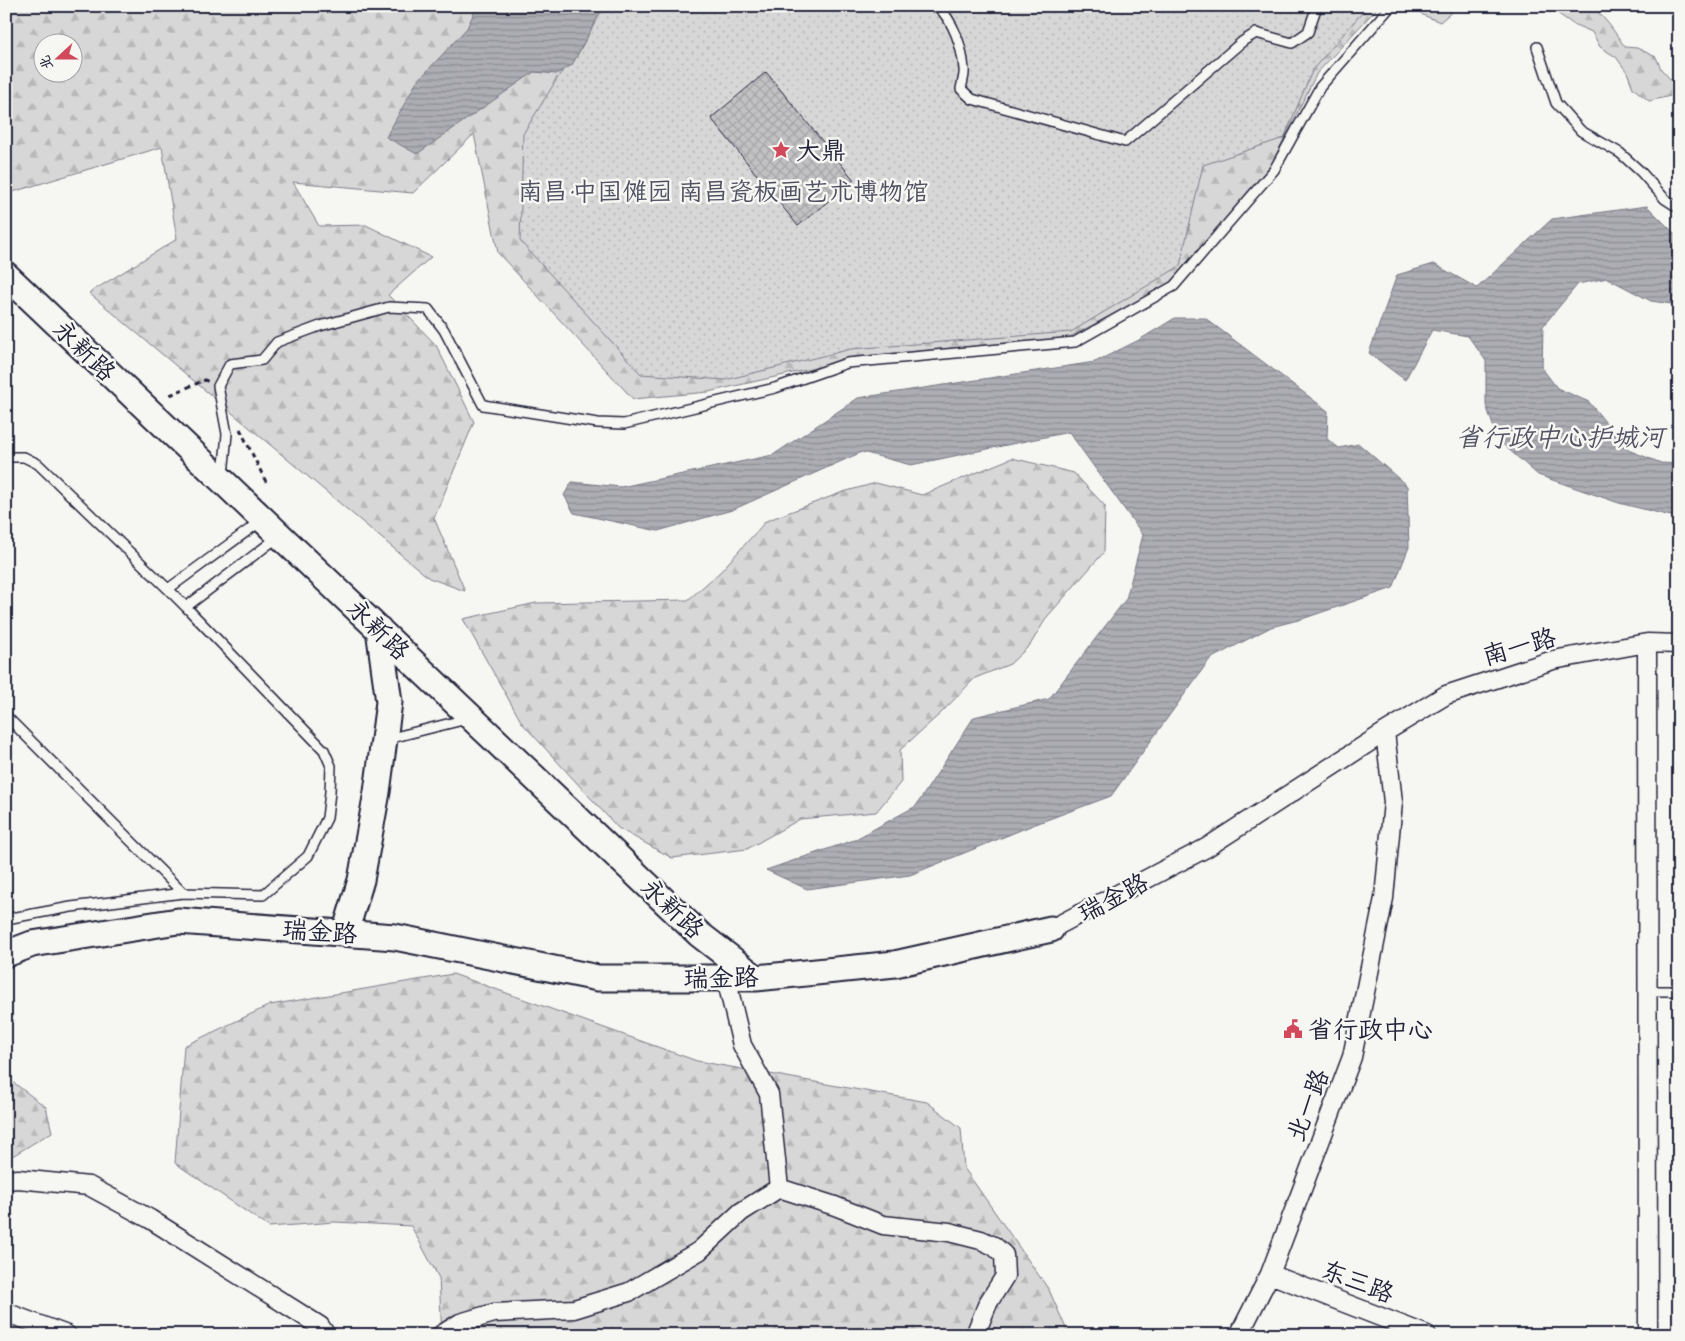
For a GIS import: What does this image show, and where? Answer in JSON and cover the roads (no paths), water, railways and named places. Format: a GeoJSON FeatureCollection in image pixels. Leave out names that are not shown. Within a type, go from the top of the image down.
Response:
{"type":"FeatureCollection","features":[{"type":"Feature","properties":{"kind":"street","name":"永新路"},"geometry":{"type":"LineString","coordinates":[[6,275],[699,934],[756,978]]}},
{"type":"Feature","properties":{"kind":"street"},"geometry":{"type":"LineString","coordinates":[[345,934],[361,880],[377,792],[389,702],[379,629]]}},
{"type":"Feature","properties":{"kind":"street"},"geometry":{"type":"LineString","coordinates":[[1647,643],[1648,1335]]}},
{"type":"Feature","properties":{"kind":"street","name":"南一路"},"geometry":{"type":"LineString","coordinates":[[1385,732],[1446,694],[1553,660],[1647,643],[1679,644]]}},
{"type":"Feature","properties":{"kind":"street","name":"瑞金路"},"geometry":{"type":"LineString","coordinates":[[6,954],[32,944],[178,921],[395,937],[598,978],[756,978],[895,964],[1051,929],[1206,848],[1385,732]]}},
{"type":"Feature","properties":{"kind":"street","name":"北一路"},"geometry":{"type":"LineString","coordinates":[[1239,1335],[1270,1274],[1352,1057],[1384,898],[1393,802],[1385,732]]}},
{"type":"Feature","properties":{"kind":"street"},"geometry":{"type":"LineString","coordinates":[[726,978],[742,1045],[769,1094],[779,1188]]}},
{"type":"Feature","properties":{"kind":"street"},"geometry":{"type":"LineString","coordinates":[[6,1180],[18,1179],[89,1186],[150,1219],[320,1326],[326,1335]]}},
{"type":"Feature","properties":{"kind":"street"},"geometry":{"type":"LineString","coordinates":[[441,1335],[460,1323],[494,1313],[574,1309],[629,1292],[699,1251],[741,1212],[779,1188]]}},
{"type":"Feature","properties":{"kind":"street"},"geometry":{"type":"LineString","coordinates":[[779,1188],[835,1206],[883,1225],[949,1232],[981,1240],[994,1246],[1004,1255],[1005,1276],[988,1303],[974,1335]]}},
{"type":"Feature","properties":{"kind":"street","name":"东三路"},"geometry":{"type":"LineString","coordinates":[[1270,1274],[1427,1335]]}},
{"type":"Feature","properties":{"kind":"street"},"geometry":{"type":"LineString","coordinates":[[6,1316],[13,1315],[66,1335]]}},
{"type":"Feature","properties":{"kind":"lane"},"geometry":{"type":"LineString","coordinates":[[937,6],[952,25],[965,71],[961,89],[972,99],[1125,142],[1256,33],[1292,43],[1308,32],[1317,6]]}},
{"type":"Feature","properties":{"kind":"lane"},"geometry":{"type":"LineString","coordinates":[[223,481],[227,434],[218,386],[230,364],[262,360],[277,342],[320,326],[389,307],[428,309],[444,330],[484,405],[598,423],[624,424],[669,414],[775,388],[847,363],[1075,342],[1174,286],[1274,170],[1320,87],[1391,6]]}},
{"type":"Feature","properties":{"kind":"lane"},"geometry":{"type":"LineString","coordinates":[[1537,47],[1556,103],[1581,131],[1620,152],[1665,199],[1679,208]]}},
{"type":"Feature","properties":{"kind":"lane"},"geometry":{"type":"LineString","coordinates":[[6,457],[24,456],[38,464],[186,607],[324,750],[330,766],[327,818],[308,856],[263,895],[183,892],[71,907],[6,919]]}},
{"type":"Feature","properties":{"kind":"lane"},"geometry":{"type":"LineString","coordinates":[[168,589],[272,527]]}},
{"type":"Feature","properties":{"kind":"lane"},"geometry":{"type":"LineString","coordinates":[[186,607],[272,527]]}},
{"type":"Feature","properties":{"kind":"lane"},"geometry":{"type":"LineString","coordinates":[[6,716],[183,892]]}},
{"type":"Feature","properties":{"kind":"lane"},"geometry":{"type":"LineString","coordinates":[[384,740],[472,718]]}},
{"type":"Feature","properties":{"kind":"lane"},"geometry":{"type":"LineString","coordinates":[[1647,991],[1679,991]]}},
{"type":"Feature","properties":{"kind":"water"},"geometry":{"type":"Polygon","coordinates":[[[477,6],[604,6],[572,65],[556,74],[534,72],[417,154],[386,137],[416,83],[467,28],[477,6]]]}},
{"type":"Feature","properties":{"kind":"water","name":"省行政中心护城河"},"geometry":{"type":"Polygon","coordinates":[[[1647,206],[1674,233],[1679,234],[1679,305],[1651,301],[1607,278],[1578,284],[1543,326],[1542,368],[1557,388],[1589,402],[1628,450],[1661,463],[1679,464],[1679,518],[1619,503],[1538,475],[1498,440],[1486,405],[1486,361],[1468,336],[1432,330],[1405,380],[1369,353],[1397,275],[1434,264],[1477,288],[1552,219],[1647,206]]]}},
{"type":"Feature","properties":{"kind":"water"},"geometry":{"type":"Polygon","coordinates":[[[1175,318],[1205,318],[1328,411],[1327,439],[1339,448],[1359,444],[1407,486],[1409,547],[1393,588],[1302,619],[1271,627],[1210,659],[1111,796],[1033,825],[910,875],[807,889],[766,870],[854,840],[916,806],[974,717],[1049,699],[1126,599],[1143,535],[1069,432],[911,465],[862,452],[732,510],[658,531],[574,513],[564,495],[572,482],[621,487],[773,455],[858,398],[1095,362],[1139,340],[1175,318]]]}},
{"type":"Feature","properties":{"kind":"place","name":"大鼎"},"geometry":{"type":"Point","coordinates":[781,150]}},
{"type":"Feature","properties":{"kind":"place","name":"省行政中心"},"geometry":{"type":"Point","coordinates":[1293,1029]}},
{"type":"Feature","properties":{"kind":"park label","name":"南昌·中国傩园 南昌瓷板画艺术博物馆"},"geometry":{"type":"Point","coordinates":[723,191]}}]}
